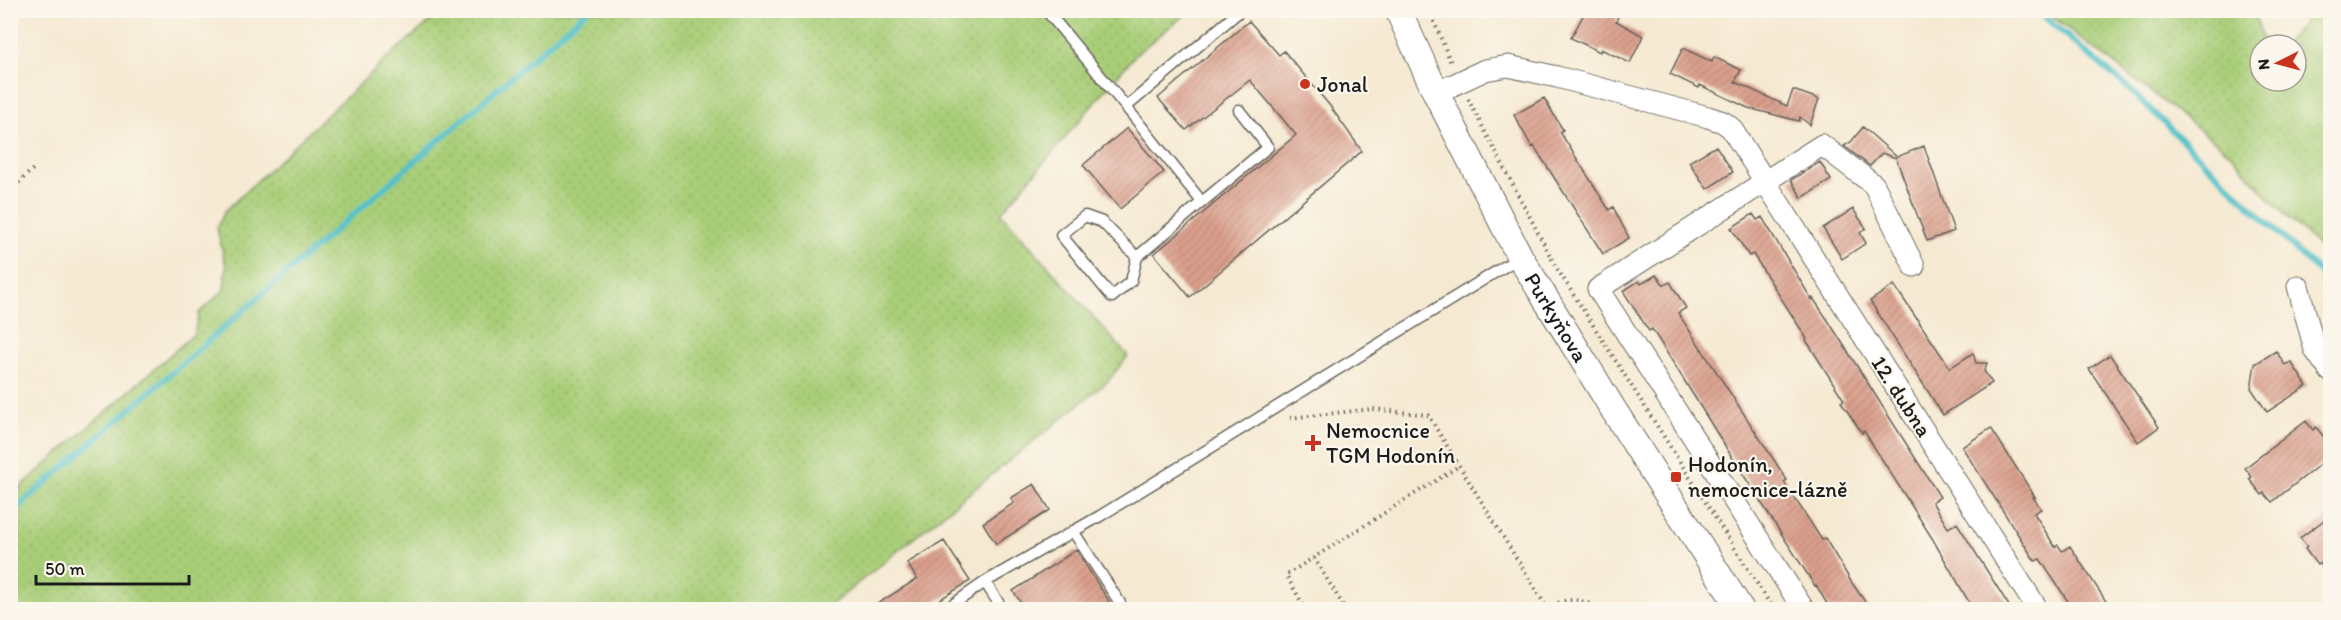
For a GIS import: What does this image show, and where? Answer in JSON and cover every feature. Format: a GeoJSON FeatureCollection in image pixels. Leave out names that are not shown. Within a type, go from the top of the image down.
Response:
{"type":"FeatureCollection","features":[{"type":"Feature","properties":{"kind":"street","name":"Purkyňova"},"geometry":{"type":"LineString","coordinates":[[1398,10],[1436,93],[1520,257],[1613,409],[1741,609]]}},
{"type":"Feature","properties":{"kind":"street","name":"12. dubna"},"geometry":{"type":"LineString","coordinates":[[1436,93],[1485,70],[1508,66],[1687,111],[1723,122],[1731,128],[2038,609]]}},
{"type":"Feature","properties":{"kind":"street"},"geometry":{"type":"LineString","coordinates":[[1804,609],[1598,289],[1822,145],[1874,185],[1914,266]]}},
{"type":"Feature","properties":{"kind":"street"},"geometry":{"type":"LineString","coordinates":[[2298,286],[2315,350],[2331,371]]}},
{"type":"Feature","properties":{"kind":"lane"},"geometry":{"type":"LineString","coordinates":[[1046,10],[1202,202]]}},
{"type":"Feature","properties":{"kind":"lane"},"geometry":{"type":"LineString","coordinates":[[1126,107],[1241,10]]}},
{"type":"Feature","properties":{"kind":"lane"},"geometry":{"type":"LineString","coordinates":[[1137,257],[1102,222],[1085,216],[1061,235],[1112,297],[1131,281],[1137,257],[1268,147],[1239,110]]}},
{"type":"Feature","properties":{"kind":"lane"},"geometry":{"type":"LineString","coordinates":[[945,609],[985,582],[1520,257]]}},
{"type":"Feature","properties":{"kind":"lane"},"geometry":{"type":"LineString","coordinates":[[1072,531],[1120,603]]}},
{"type":"Feature","properties":{"kind":"lane"},"geometry":{"type":"LineString","coordinates":[[985,582],[1003,609]]}},
{"type":"Feature","properties":{"kind":"path"},"geometry":{"type":"LineString","coordinates":[[10,191],[36,166]]}},
{"type":"Feature","properties":{"kind":"path"},"geometry":{"type":"LineString","coordinates":[[1280,420],[1315,414],[1372,409],[1428,416],[1548,609],[1569,600],[1582,601],[1599,609]]}},
{"type":"Feature","properties":{"kind":"path"},"geometry":{"type":"LineString","coordinates":[[1306,609],[1286,575],[1459,466]]}},
{"type":"Feature","properties":{"kind":"path"},"geometry":{"type":"LineString","coordinates":[[1314,558],[1346,609]]}},
{"type":"Feature","properties":{"kind":"green space"},"geometry":{"type":"Polygon","coordinates":[[[443,11],[1190,11],[1136,54],[1001,213],[1128,356],[1108,381],[826,609],[11,609],[10,496],[194,334],[199,313],[224,290],[226,266],[217,228],[225,211],[396,50],[443,11]]]}},
{"type":"Feature","properties":{"kind":"green space"},"geometry":{"type":"Polygon","coordinates":[[[2045,11],[2255,11],[2260,33],[2248,33],[2248,93],[2308,93],[2308,33],[2295,33],[2304,24],[2306,11],[2330,11],[2330,257],[2274,204],[2230,153],[2045,11]]]}},
{"type":"Feature","properties":{"kind":"building"},"geometry":{"type":"Polygon","coordinates":[[[1586,10],[1598,16],[1601,10],[1605,10],[1618,17],[1616,21],[1643,36],[1630,63],[1571,38],[1586,10]]]}},
{"type":"Feature","properties":{"kind":"building"},"geometry":{"type":"Polygon","coordinates":[[[1249,21],[1279,55],[1284,51],[1330,106],[1362,151],[1190,297],[1154,254],[1296,135],[1250,80],[1186,130],[1158,98],[1249,21]]]}},
{"type":"Feature","properties":{"kind":"building"},"geometry":{"type":"Polygon","coordinates":[[[1683,48],[1712,62],[1714,57],[1741,70],[1735,82],[1787,106],[1793,90],[1819,99],[1810,125],[1800,117],[1799,121],[1748,108],[1700,85],[1699,88],[1670,74],[1683,48]]]}},
{"type":"Feature","properties":{"kind":"building"},"geometry":{"type":"Polygon","coordinates":[[[1544,98],[1563,130],[1560,132],[1609,210],[1613,207],[1629,238],[1603,254],[1534,146],[1532,147],[1514,115],[1544,98]]]}},
{"type":"Feature","properties":{"kind":"building"},"geometry":{"type":"Polygon","coordinates":[[[1863,127],[1897,157],[1924,146],[1954,231],[1927,241],[1896,158],[1882,153],[1870,166],[1844,146],[1851,142],[1863,127]]]}},
{"type":"Feature","properties":{"kind":"building"},"geometry":{"type":"Polygon","coordinates":[[[1127,128],[1164,172],[1120,209],[1083,165],[1127,128]]]}},
{"type":"Feature","properties":{"kind":"building"},"geometry":{"type":"Polygon","coordinates":[[[1716,146],[1733,172],[1707,189],[1689,162],[1716,146]]]}},
{"type":"Feature","properties":{"kind":"building"},"geometry":{"type":"Polygon","coordinates":[[[1820,162],[1831,180],[1802,198],[1791,180],[1820,162]]]}},
{"type":"Feature","properties":{"kind":"building"},"geometry":{"type":"Polygon","coordinates":[[[1853,209],[1866,228],[1860,233],[1866,243],[1842,259],[1823,228],[1853,209]]]}},
{"type":"Feature","properties":{"kind":"building"},"geometry":{"type":"Polygon","coordinates":[[[1753,214],[1757,220],[1762,217],[1812,300],[1813,298],[1829,322],[1940,497],[1932,502],[1948,528],[1957,523],[2011,609],[1973,609],[1932,538],[1864,431],[1862,433],[1841,402],[1844,400],[1807,339],[1753,254],[1749,256],[1731,228],[1753,214]]]}},
{"type":"Feature","properties":{"kind":"building"},"geometry":{"type":"Polygon","coordinates":[[[1656,275],[1664,285],[1670,282],[1686,308],[1678,313],[1787,480],[1784,482],[1822,540],[1825,538],[1870,609],[1830,609],[1652,329],[1649,331],[1623,291],[1639,281],[1641,284],[1656,275]]]}},
{"type":"Feature","properties":{"kind":"building"},"geometry":{"type":"Polygon","coordinates":[[[1894,285],[1950,368],[1973,353],[1976,363],[1987,363],[1984,371],[1992,383],[1943,415],[1870,301],[1894,285]]]}},
{"type":"Feature","properties":{"kind":"building"},"geometry":{"type":"Polygon","coordinates":[[[2276,351],[2285,365],[2291,362],[2307,386],[2267,412],[2251,388],[2255,364],[2276,351]]]}},
{"type":"Feature","properties":{"kind":"building"},"geometry":{"type":"Polygon","coordinates":[[[2110,355],[2159,427],[2138,442],[2089,369],[2110,355]]]}},
{"type":"Feature","properties":{"kind":"building"},"geometry":{"type":"Polygon","coordinates":[[[2306,421],[2313,430],[2316,427],[2331,446],[2331,456],[2272,502],[2264,493],[2262,495],[2249,479],[2252,477],[2245,468],[2306,421]]]}},
{"type":"Feature","properties":{"kind":"building"},"geometry":{"type":"Polygon","coordinates":[[[1991,428],[2035,497],[2033,497],[2041,509],[2034,513],[2055,547],[2058,545],[2062,551],[2070,546],[2111,609],[2073,609],[2040,559],[2035,561],[1962,447],[1991,428]]]}},
{"type":"Feature","properties":{"kind":"building"},"geometry":{"type":"Polygon","coordinates":[[[1034,484],[1050,510],[996,544],[983,523],[1014,503],[1011,498],[1034,484]]]}},
{"type":"Feature","properties":{"kind":"building"},"geometry":{"type":"Polygon","coordinates":[[[2331,515],[2331,577],[2320,563],[2317,565],[2300,538],[2331,515]]]}},
{"type":"Feature","properties":{"kind":"building"},"geometry":{"type":"Polygon","coordinates":[[[944,541],[970,581],[924,609],[869,609],[917,579],[907,563],[944,541]]]}},
{"type":"Feature","properties":{"kind":"building"},"geometry":{"type":"Polygon","coordinates":[[[1076,550],[1114,609],[1025,609],[1013,591],[1076,550]]]}},
{"type":"Feature","properties":{"kind":"waterway"},"geometry":{"type":"LineString","coordinates":[[10,514],[588,10]]}},
{"type":"Feature","properties":{"kind":"waterway"},"geometry":{"type":"LineString","coordinates":[[2036,10],[2126,86],[2330,283]]}},
{"type":"Feature","properties":{"kind":"place","name":"Jonal"},"geometry":{"type":"Point","coordinates":[1305,84]}},
{"type":"Feature","properties":{"kind":"place","name":"Nemocnice TGM Hodonín"},"geometry":{"type":"Point","coordinates":[1313,443]}},
{"type":"Feature","properties":{"kind":"place","name":"Hodonín, nemocnice-lázně"},"geometry":{"type":"Point","coordinates":[1676,477]}}]}
